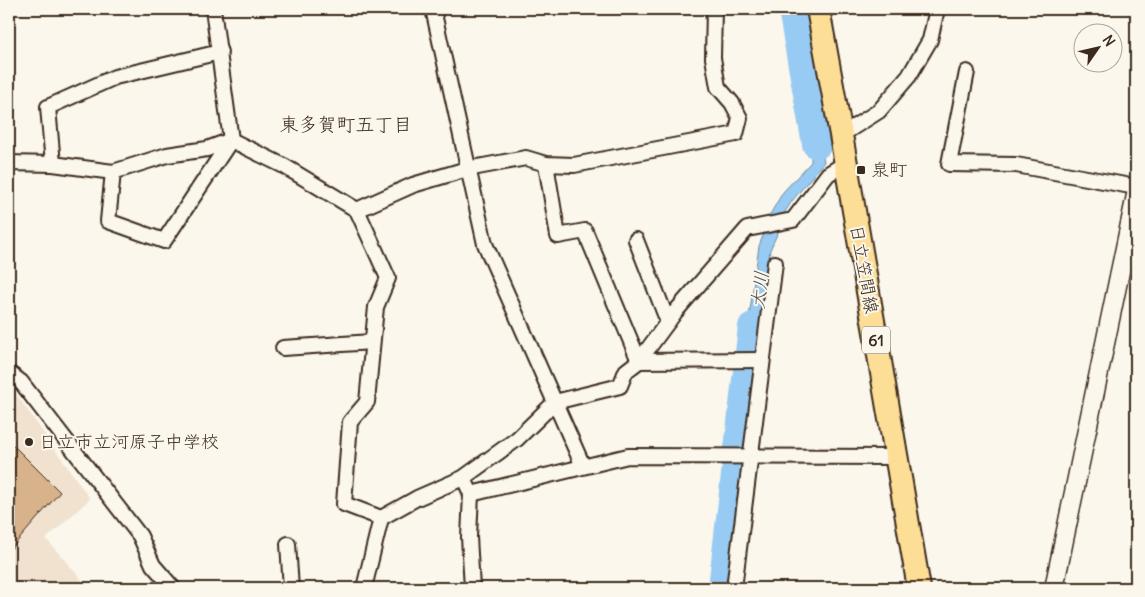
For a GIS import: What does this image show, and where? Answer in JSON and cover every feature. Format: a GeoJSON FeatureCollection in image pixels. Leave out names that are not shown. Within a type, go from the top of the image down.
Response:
{"type":"FeatureCollection","features":[{"type":"Feature","properties":{"kind":"main road","name":"日立笠間線"},"geometry":{"type":"LineString","coordinates":[[818,9],[919,588]]}},
{"type":"Feature","properties":{"kind":"street"},"geometry":{"type":"LineString","coordinates":[[113,172],[108,221],[164,241],[232,140],[213,9]]}},
{"type":"Feature","properties":{"kind":"street"},"geometry":{"type":"LineString","coordinates":[[433,9],[485,244],[583,466]]}},
{"type":"Feature","properties":{"kind":"street"},"geometry":{"type":"LineString","coordinates":[[357,210],[413,185],[467,169],[526,158],[546,164],[574,164],[736,134],[740,118],[732,103],[718,88],[713,58],[714,9]]}},
{"type":"Feature","properties":{"kind":"street"},"geometry":{"type":"LineString","coordinates":[[841,135],[879,111],[909,76],[930,40],[937,9]]}},
{"type":"Feature","properties":{"kind":"street"},"geometry":{"type":"LineString","coordinates":[[53,164],[48,107],[115,77],[220,52]]}},
{"type":"Feature","properties":{"kind":"street"},"geometry":{"type":"LineString","coordinates":[[967,72],[949,164],[1016,165],[1136,187]]}},
{"type":"Feature","properties":{"kind":"street"},"geometry":{"type":"LineString","coordinates":[[9,163],[53,164],[113,172],[168,155],[207,149],[232,140],[293,171],[357,210],[388,278],[376,307],[367,402],[350,422],[344,504],[380,518]]}},
{"type":"Feature","properties":{"kind":"street"},"geometry":{"type":"LineString","coordinates":[[364,588],[380,518],[417,498],[463,478],[517,439],[555,402],[620,386],[626,371],[639,361],[668,322],[746,229],[793,220],[828,174],[846,163]]}},
{"type":"Feature","properties":{"kind":"street"},"geometry":{"type":"LineString","coordinates":[[546,164],[558,236],[584,231],[639,361]]}},
{"type":"Feature","properties":{"kind":"street"},"geometry":{"type":"LineString","coordinates":[[1054,588],[1136,195]]}},
{"type":"Feature","properties":{"kind":"street"},"geometry":{"type":"LineString","coordinates":[[636,240],[668,322]]}},
{"type":"Feature","properties":{"kind":"street"},"geometry":{"type":"LineString","coordinates":[[734,588],[742,456],[754,360],[775,264]]}},
{"type":"Feature","properties":{"kind":"street"},"geometry":{"type":"LineString","coordinates":[[283,348],[372,342]]}},
{"type":"Feature","properties":{"kind":"street"},"geometry":{"type":"LineString","coordinates":[[639,361],[754,360]]}},
{"type":"Feature","properties":{"kind":"street"},"geometry":{"type":"LineString","coordinates":[[9,373],[21,382],[140,536],[153,565],[173,588]]}},
{"type":"Feature","properties":{"kind":"street"},"geometry":{"type":"LineString","coordinates":[[471,494],[628,456],[896,457]]}},
{"type":"Feature","properties":{"kind":"street"},"geometry":{"type":"LineString","coordinates":[[463,478],[471,494],[469,537],[472,588]]}},
{"type":"Feature","properties":{"kind":"street"},"geometry":{"type":"LineString","coordinates":[[288,544],[291,588]]}},
{"type":"Feature","properties":{"kind":"shaded area","name":"日立市立河原子中学校"},"geometry":{"type":"Polygon","coordinates":[[[9,384],[90,499],[46,539],[89,588],[9,588],[9,384]]]}},
{"type":"Feature","properties":{"kind":"water"},"geometry":{"type":"Polygon","coordinates":[[[786,9],[797,9],[814,94],[802,96],[786,9]]]}},
{"type":"Feature","properties":{"kind":"water"},"geometry":{"type":"Polygon","coordinates":[[[815,104],[824,162],[783,215],[768,218],[783,192],[811,162],[811,147],[805,106],[815,104]]]}},
{"type":"Feature","properties":{"kind":"water"},"geometry":{"type":"Polygon","coordinates":[[[778,232],[770,250],[755,353],[744,353],[759,246],[764,233],[778,232]]]}},
{"type":"Feature","properties":{"kind":"building"},"geometry":{"type":"Polygon","coordinates":[[[9,441],[60,492],[9,551],[9,441]]]}},
{"type":"Feature","properties":{"kind":"waterway","name":"大川"},"geometry":{"type":"LineString","coordinates":[[793,9],[817,144]]}},
{"type":"Feature","properties":{"kind":"waterway","name":"大川"},"geometry":{"type":"LineString","coordinates":[[723,588],[753,327]]}},
{"type":"Feature","properties":{"kind":"place","name":"泉町"},"geometry":{"type":"Point","coordinates":[861,170]}},
{"type":"Feature","properties":{"kind":"place","name":"日立市立河原子中学校"},"geometry":{"type":"Point","coordinates":[29,442]}},
{"type":"Feature","properties":{"kind":"district","name":"東多賀町五丁目"},"geometry":{"type":"Point","coordinates":[346,124]}}]}
